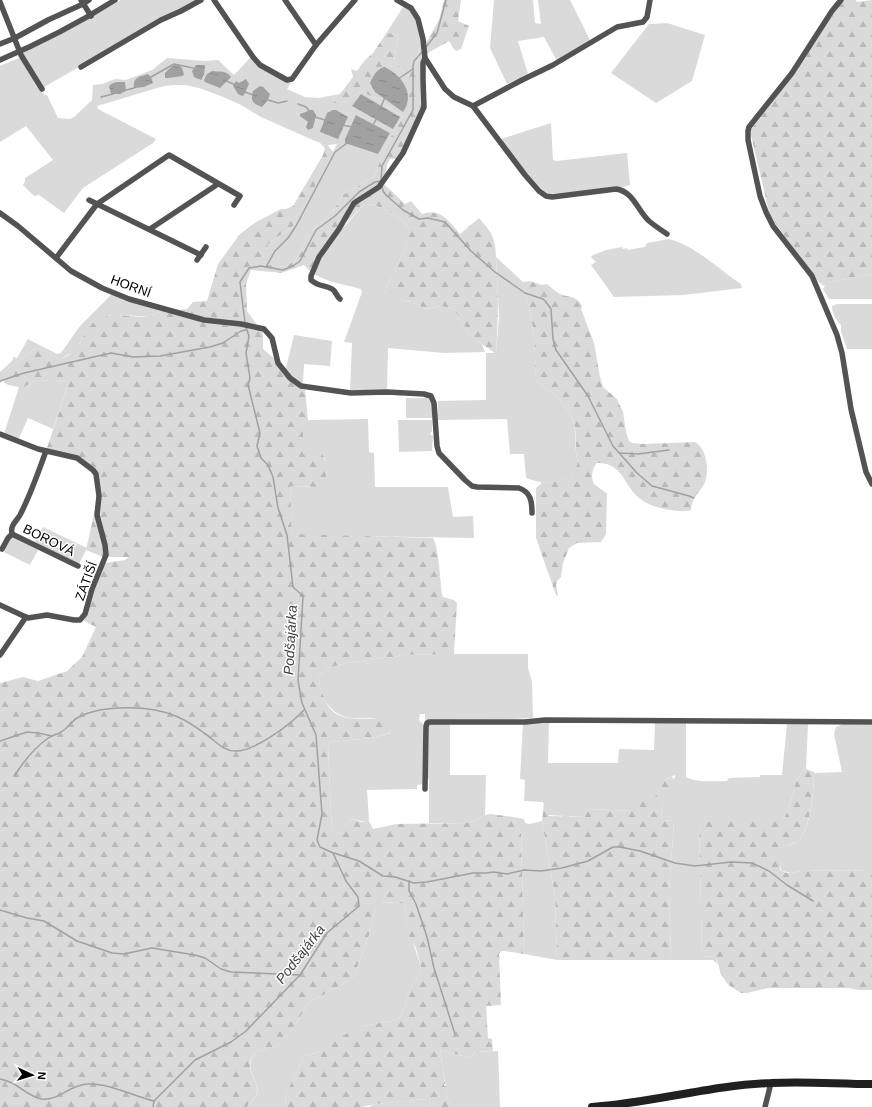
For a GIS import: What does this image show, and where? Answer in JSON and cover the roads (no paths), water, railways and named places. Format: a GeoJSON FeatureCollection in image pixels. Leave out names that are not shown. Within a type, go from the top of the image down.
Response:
{"type":"FeatureCollection","features":[{"type":"Feature","properties":{"kind":"main road"},"geometry":{"type":"LineString","coordinates":[[592,1107],[771,1083],[872,1084]]}},
{"type":"Feature","properties":{"kind":"street"},"geometry":{"type":"LineString","coordinates":[[0,60],[90,16],[115,0]]}},
{"type":"Feature","properties":{"kind":"street"},"geometry":{"type":"LineString","coordinates":[[81,67],[161,20],[202,0]]}},
{"type":"Feature","properties":{"kind":"street"},"geometry":{"type":"LineString","coordinates":[[214,0],[260,65],[287,80],[292,79],[316,45],[355,0]]}},
{"type":"Feature","properties":{"kind":"street"},"geometry":{"type":"LineString","coordinates":[[285,0],[316,45]]}},
{"type":"Feature","properties":{"kind":"street"},"geometry":{"type":"LineString","coordinates":[[340,299],[332,289],[317,285],[311,280],[310,276],[319,256],[340,229],[354,203],[379,187],[402,153],[424,107],[423,63],[425,58],[423,39],[418,19],[410,8],[397,0]]}},
{"type":"Feature","properties":{"kind":"street"},"geometry":{"type":"LineString","coordinates":[[473,106],[553,65],[617,27],[643,22],[647,17],[650,0]]}},
{"type":"Feature","properties":{"kind":"street"},"geometry":{"type":"LineString","coordinates":[[841,0],[832,11],[792,73],[749,127],[748,140],[760,196],[766,212],[774,226],[812,276],[837,335],[842,353],[851,408],[866,472],[872,484]]}},
{"type":"Feature","properties":{"kind":"street"},"geometry":{"type":"LineString","coordinates":[[0,44],[15,38],[84,1],[90,16]]}},
{"type":"Feature","properties":{"kind":"street"},"geometry":{"type":"LineString","coordinates":[[0,2],[20,51],[42,90]]}},
{"type":"Feature","properties":{"kind":"street"},"geometry":{"type":"LineString","coordinates":[[425,58],[445,89],[454,97],[473,106],[525,175],[543,194],[552,197],[616,189],[621,190],[634,201],[648,220],[667,234]]}},
{"type":"Feature","properties":{"kind":"street"},"geometry":{"type":"LineString","coordinates":[[56,258],[97,204],[169,156],[240,196],[234,205]]}},
{"type":"Feature","properties":{"kind":"street"},"geometry":{"type":"LineString","coordinates":[[150,229],[218,184]]}},
{"type":"Feature","properties":{"kind":"street"},"geometry":{"type":"LineString","coordinates":[[89,200],[150,229],[199,257],[206,247]]}},
{"type":"Feature","properties":{"kind":"street","name":"HORNÍ"},"geometry":{"type":"LineString","coordinates":[[0,213],[71,271],[129,299],[204,320],[241,324],[264,329],[272,338],[278,363],[290,378],[301,386],[351,393],[387,392],[424,394],[432,396],[439,453],[472,486],[519,488],[524,490],[530,496],[532,513]]}},
{"type":"Feature","properties":{"kind":"street","name":"ZÁTIŠÍ"},"geometry":{"type":"LineString","coordinates":[[0,434],[38,449],[77,458],[96,474],[99,496],[97,515],[105,545],[106,555],[92,589],[85,614],[82,618],[74,620],[47,615],[26,617]]}},
{"type":"Feature","properties":{"kind":"street"},"geometry":{"type":"LineString","coordinates":[[2,549],[12,534],[11,527],[19,517],[34,486],[46,451]]}},
{"type":"Feature","properties":{"kind":"street","name":"BOROVÁ"},"geometry":{"type":"LineString","coordinates":[[12,534],[78,566]]}},
{"type":"Feature","properties":{"kind":"street"},"geometry":{"type":"LineString","coordinates":[[0,605],[26,617],[0,655]]}},
{"type":"Feature","properties":{"kind":"street"},"geometry":{"type":"LineString","coordinates":[[425,789],[426,727],[427,723],[429,722],[525,722],[545,720],[872,722]]}},
{"type":"Feature","properties":{"kind":"street"},"geometry":{"type":"LineString","coordinates":[[765,1107],[771,1083]]}},
{"type":"Feature","properties":{"kind":"water"},"geometry":{"type":"Polygon","coordinates":[[[178,64],[182,68],[184,74],[183,76],[165,78],[165,73],[172,66],[178,64]]]}},
{"type":"Feature","properties":{"kind":"water"},"geometry":{"type":"Polygon","coordinates":[[[196,65],[205,66],[204,75],[201,80],[194,77],[192,71],[196,65]]]}},
{"type":"Feature","properties":{"kind":"water"},"geometry":{"type":"Polygon","coordinates":[[[384,67],[396,74],[405,85],[408,98],[407,105],[403,112],[375,92],[370,83],[375,74],[384,67]]]}},
{"type":"Feature","properties":{"kind":"water"},"geometry":{"type":"Polygon","coordinates":[[[212,71],[225,72],[231,77],[220,88],[205,82],[204,80],[207,74],[212,71]]]}},
{"type":"Feature","properties":{"kind":"water"},"geometry":{"type":"Polygon","coordinates":[[[148,74],[153,83],[144,87],[134,88],[134,82],[139,77],[148,74]]]}},
{"type":"Feature","properties":{"kind":"water"},"geometry":{"type":"Polygon","coordinates":[[[246,79],[249,84],[244,95],[242,96],[238,94],[233,86],[236,81],[239,83],[246,79]]]}},
{"type":"Feature","properties":{"kind":"water"},"geometry":{"type":"Polygon","coordinates":[[[125,82],[126,91],[120,94],[111,94],[109,86],[112,83],[125,82]]]}},
{"type":"Feature","properties":{"kind":"water"},"geometry":{"type":"Polygon","coordinates":[[[260,86],[270,94],[268,100],[262,107],[256,105],[252,100],[253,91],[260,86]]]}},
{"type":"Feature","properties":{"kind":"water"},"geometry":{"type":"Polygon","coordinates":[[[361,94],[400,117],[393,129],[352,106],[361,94]]]}},
{"type":"Feature","properties":{"kind":"water"},"geometry":{"type":"Polygon","coordinates":[[[313,110],[316,115],[313,128],[308,130],[306,127],[308,122],[300,116],[300,114],[313,110]]]}},
{"type":"Feature","properties":{"kind":"water"},"geometry":{"type":"Polygon","coordinates":[[[336,110],[348,117],[338,139],[320,132],[327,113],[336,110]]]}},
{"type":"Feature","properties":{"kind":"water"},"geometry":{"type":"Polygon","coordinates":[[[356,115],[390,133],[378,154],[345,143],[345,139],[356,115]]]}},
{"type":"Feature","properties":{"kind":"waterway","name":"Podšajárka"},"geometry":{"type":"LineString","coordinates":[[426,47],[437,33],[446,0]]}},
{"type":"Feature","properties":{"kind":"waterway","name":"Podšajárka"},"geometry":{"type":"LineString","coordinates":[[245,323],[240,282],[249,268],[261,266],[283,270],[293,266],[300,261],[316,230],[335,216],[359,192],[375,182],[381,181],[382,166],[413,110],[413,66],[414,61],[422,52]]}},
{"type":"Feature","properties":{"kind":"waterway"},"geometry":{"type":"LineString","coordinates":[[151,77],[174,64],[193,68]]}},
{"type":"Feature","properties":{"kind":"waterway"},"geometry":{"type":"LineString","coordinates":[[398,79],[413,69]]}},
{"type":"Feature","properties":{"kind":"waterway"},"geometry":{"type":"LineString","coordinates":[[226,81],[236,85]]}},
{"type":"Feature","properties":{"kind":"waterway"},"geometry":{"type":"LineString","coordinates":[[126,90],[134,88]]}},
{"type":"Feature","properties":{"kind":"waterway"},"geometry":{"type":"LineString","coordinates":[[245,92],[253,95]]}},
{"type":"Feature","properties":{"kind":"waterway"},"geometry":{"type":"LineString","coordinates":[[101,97],[113,94]]}},
{"type":"Feature","properties":{"kind":"waterway"},"geometry":{"type":"LineString","coordinates":[[381,107],[385,97]]}},
{"type":"Feature","properties":{"kind":"waterway"},"geometry":{"type":"LineString","coordinates":[[268,100],[278,103],[287,101]]}},
{"type":"Feature","properties":{"kind":"waterway"},"geometry":{"type":"LineString","coordinates":[[298,104],[306,107],[310,112]]}},
{"type":"Feature","properties":{"kind":"waterway"},"geometry":{"type":"LineString","coordinates":[[315,117],[325,120]]}},
{"type":"Feature","properties":{"kind":"waterway"},"geometry":{"type":"LineString","coordinates":[[373,125],[377,118]]}},
{"type":"Feature","properties":{"kind":"waterway"},"geometry":{"type":"LineString","coordinates":[[342,125],[352,127]]}},
{"type":"Feature","properties":{"kind":"waterway"},"geometry":{"type":"LineString","coordinates":[[266,267],[275,251],[288,238],[296,226],[335,152],[347,143]]}},
{"type":"Feature","properties":{"kind":"waterway"},"geometry":{"type":"LineString","coordinates":[[382,186],[386,195],[403,210],[419,219],[428,218],[445,222],[471,251],[495,272],[525,293],[543,299],[551,309],[553,339],[556,350],[588,396],[613,446],[637,473],[652,486],[694,498]]}},
{"type":"Feature","properties":{"kind":"waterway","name":"Podšajárka"},"geometry":{"type":"LineString","coordinates":[[0,1079],[8,1081],[42,1099],[54,1098],[82,1085],[96,1084],[154,1101],[195,1060],[231,1042],[246,1031],[300,975],[327,933],[359,906],[358,897],[346,881],[333,853],[320,847],[317,840],[322,814],[316,735],[302,703],[298,681],[303,596],[293,587],[287,535],[278,508],[273,477],[268,465],[261,458],[257,446],[260,433],[248,385],[250,378],[246,353],[249,336],[246,327]]}},
{"type":"Feature","properties":{"kind":"waterway"},"geometry":{"type":"LineString","coordinates":[[0,381],[24,373],[111,353],[133,357],[160,356],[210,347],[223,343],[241,331],[246,330]]}},
{"type":"Feature","properties":{"kind":"waterway"},"geometry":{"type":"LineString","coordinates":[[619,453],[638,454],[669,450]]}},
{"type":"Feature","properties":{"kind":"waterway"},"geometry":{"type":"LineString","coordinates":[[15,775],[38,746],[49,738],[60,733],[77,718],[87,713],[100,710],[113,708],[141,708],[167,713],[191,724],[208,735],[222,747],[235,751],[243,750],[262,742],[272,736],[304,710]]}},
{"type":"Feature","properties":{"kind":"waterway"},"geometry":{"type":"LineString","coordinates":[[0,741],[27,732],[52,736]]}},
{"type":"Feature","properties":{"kind":"waterway"},"geometry":{"type":"LineString","coordinates":[[334,853],[359,861],[383,876],[395,877],[414,883],[473,873],[494,872],[507,874],[524,870],[541,871],[562,868],[588,861],[613,847],[620,847],[640,851],[675,863],[695,866],[731,862],[752,863],[769,871],[787,885],[813,901]]}},
{"type":"Feature","properties":{"kind":"waterway"},"geometry":{"type":"LineString","coordinates":[[409,881],[409,891],[416,904],[427,937],[434,968],[455,1034]]}},
{"type":"Feature","properties":{"kind":"waterway"},"geometry":{"type":"LineString","coordinates":[[0,910],[27,918],[44,921],[77,941],[112,953],[124,954],[152,948],[205,958],[221,969],[231,972],[300,975]]}},
{"type":"Feature","properties":{"kind":"waterway","name":"Podšajárka"},"geometry":{"type":"LineString","coordinates":[[153,1107],[154,1101]]}}]}
